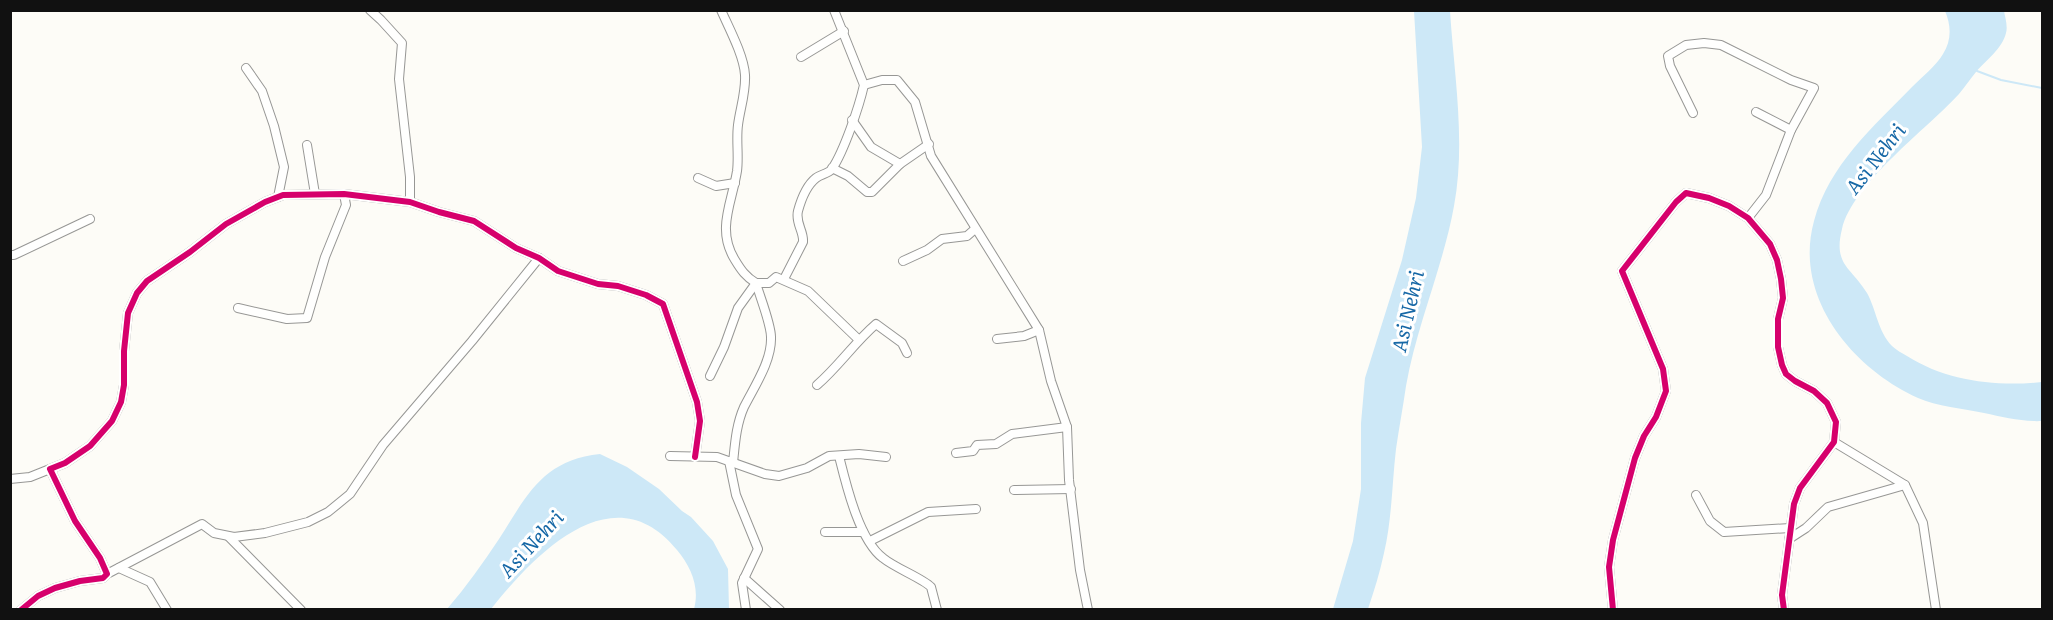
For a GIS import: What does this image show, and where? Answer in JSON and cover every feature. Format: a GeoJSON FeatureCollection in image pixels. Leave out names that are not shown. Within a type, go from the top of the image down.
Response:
{"type":"FeatureCollection","features":[{"type":"Feature","properties":{"kind":"street"},"geometry":{"type":"LineString","coordinates":[[370,10],[402,44],[399,79],[410,177],[410,202]]}},
{"type":"Feature","properties":{"kind":"street"},"geometry":{"type":"LineString","coordinates":[[721,10],[745,71],[738,125],[738,162],[726,221],[726,243],[744,274],[756,283],[769,283],[776,277],[808,291],[858,339]]}},
{"type":"Feature","properties":{"kind":"street"},"geometry":{"type":"LineString","coordinates":[[784,279],[803,242],[804,236],[798,225],[797,215],[806,190],[815,178],[832,168],[864,85],[834,10]]}},
{"type":"Feature","properties":{"kind":"street"},"geometry":{"type":"LineString","coordinates":[[801,57],[844,32]]}},
{"type":"Feature","properties":{"kind":"street"},"geometry":{"type":"LineString","coordinates":[[1693,113],[1670,66],[1668,56],[1686,45],[1704,43],[1721,45],[1791,80],[1814,88],[1791,130],[1766,195],[1748,218]]}},
{"type":"Feature","properties":{"kind":"street"},"geometry":{"type":"LineString","coordinates":[[246,68],[262,91],[274,126],[284,167],[278,197]]}},
{"type":"Feature","properties":{"kind":"street"},"geometry":{"type":"LineString","coordinates":[[864,85],[882,80],[897,80],[915,102],[931,156],[1039,330],[1051,381],[1067,427],[1080,570],[1088,609]]}},
{"type":"Feature","properties":{"kind":"street"},"geometry":{"type":"LineString","coordinates":[[1756,112],[1791,130]]}},
{"type":"Feature","properties":{"kind":"street"},"geometry":{"type":"LineString","coordinates":[[852,120],[871,147],[900,164]]}},
{"type":"Feature","properties":{"kind":"street"},"geometry":{"type":"LineString","coordinates":[[832,168],[848,176],[867,192],[872,192],[900,164],[929,144]]}},
{"type":"Feature","properties":{"kind":"street"},"geometry":{"type":"LineString","coordinates":[[307,145],[315,194]]}},
{"type":"Feature","properties":{"kind":"street"},"geometry":{"type":"LineString","coordinates":[[698,178],[716,186],[735,183]]}},
{"type":"Feature","properties":{"kind":"street"},"geometry":{"type":"LineString","coordinates":[[1613,609],[1609,567],[1613,540],[1635,458],[1644,436],[1656,417],[1666,391],[1663,369],[1622,271],[1676,201],[1686,193],[1719,202],[1748,218],[1770,244],[1777,260],[1783,298],[1778,319],[1778,347],[1782,365],[1786,374],[1794,381],[1814,391],[1827,404],[1836,422],[1834,442],[1800,488],[1794,504],[1782,595],[1784,609]]}},
{"type":"Feature","properties":{"kind":"street"},"geometry":{"type":"LineString","coordinates":[[10,479],[30,477],[65,463],[90,446],[112,421],[121,402],[124,385],[124,351],[128,313],[137,293],[147,281],[226,224],[265,202],[278,197],[315,194],[344,194],[410,202],[474,221],[558,271],[598,284],[618,286],[646,295],[663,304],[697,402],[700,421],[695,457]]}},
{"type":"Feature","properties":{"kind":"street"},"geometry":{"type":"LineString","coordinates":[[238,308],[287,319],[307,318],[325,257],[346,205],[344,194]]}},
{"type":"Feature","properties":{"kind":"street"},"geometry":{"type":"LineString","coordinates":[[10,255],[90,219]]}},
{"type":"Feature","properties":{"kind":"street"},"geometry":{"type":"LineString","coordinates":[[903,261],[927,250],[942,238],[967,236],[975,229]]}},
{"type":"Feature","properties":{"kind":"street"},"geometry":{"type":"LineString","coordinates":[[21,609],[47,591],[80,581],[103,579],[107,574],[202,524],[214,533],[229,537],[263,533],[308,522],[328,512],[350,494],[383,446],[539,258]]}},
{"type":"Feature","properties":{"kind":"street"},"geometry":{"type":"LineString","coordinates":[[710,376],[724,347],[738,308],[756,283]]}},
{"type":"Feature","properties":{"kind":"street"},"geometry":{"type":"LineString","coordinates":[[746,609],[742,583],[758,549],[736,495],[731,462],[737,428],[744,407],[756,388],[767,359],[771,337],[756,283]]}},
{"type":"Feature","properties":{"kind":"street"},"geometry":{"type":"LineString","coordinates":[[817,385],[838,366],[858,339],[877,324],[902,344],[907,352]]}},
{"type":"Feature","properties":{"kind":"street"},"geometry":{"type":"LineString","coordinates":[[997,339],[1024,336],[1039,330]]}},
{"type":"Feature","properties":{"kind":"street"},"geometry":{"type":"LineString","coordinates":[[956,453],[973,451],[977,445],[996,444],[1012,434],[1067,427]]}},
{"type":"Feature","properties":{"kind":"street"},"geometry":{"type":"LineString","coordinates":[[1834,442],[1905,485],[1923,523],[1936,609]]}},
{"type":"Feature","properties":{"kind":"street"},"geometry":{"type":"LineString","coordinates":[[670,456],[717,457],[765,474],[779,476],[807,468],[829,456],[859,454],[886,457]]}},
{"type":"Feature","properties":{"kind":"street"},"geometry":{"type":"LineString","coordinates":[[839,456],[848,494],[864,532],[880,556],[897,568],[927,583],[935,597],[937,609]]}},
{"type":"Feature","properties":{"kind":"street"},"geometry":{"type":"LineString","coordinates":[[50,470],[75,521],[100,558],[107,574]]}},
{"type":"Feature","properties":{"kind":"street"},"geometry":{"type":"LineString","coordinates":[[1789,539],[1806,528],[1828,507],[1905,485]]}},
{"type":"Feature","properties":{"kind":"street"},"geometry":{"type":"LineString","coordinates":[[1014,490],[1071,489]]}},
{"type":"Feature","properties":{"kind":"street"},"geometry":{"type":"LineString","coordinates":[[1696,495],[1710,521],[1724,532],[1790,528]]}},
{"type":"Feature","properties":{"kind":"street"},"geometry":{"type":"LineString","coordinates":[[870,541],[928,512],[976,509]]}},
{"type":"Feature","properties":{"kind":"street"},"geometry":{"type":"LineString","coordinates":[[825,532],[864,532]]}},
{"type":"Feature","properties":{"kind":"street"},"geometry":{"type":"LineString","coordinates":[[229,537],[301,609]]}},
{"type":"Feature","properties":{"kind":"street"},"geometry":{"type":"LineString","coordinates":[[119,568],[150,582],[167,609]]}},
{"type":"Feature","properties":{"kind":"street"},"geometry":{"type":"LineString","coordinates":[[744,578],[780,609]]}},
{"type":"Feature","properties":{"kind":"water","name":"Asi Nehri"},"geometry":{"type":"Polygon","coordinates":[[[1414,11],[1450,11],[1459,133],[1454,206],[1406,386],[1396,449],[1389,527],[1377,581],[1368,609],[1333,609],[1353,541],[1361,489],[1361,423],[1365,378],[1402,260],[1416,198],[1422,147],[1414,11]]]}},
{"type":"Feature","properties":{"kind":"water","name":"Asi Nehri"},"geometry":{"type":"Polygon","coordinates":[[[1945,11],[2004,11],[2007,27],[2004,39],[1959,94],[1875,175],[1860,193],[1842,229],[1840,251],[1845,265],[1867,293],[1883,334],[1901,353],[1922,365],[1955,377],[2007,384],[2042,382],[2042,421],[2013,419],[1933,403],[1894,385],[1851,349],[1833,327],[1820,302],[1812,276],[1810,249],[1814,221],[1830,182],[1868,132],[1940,58],[1949,38],[1945,11]]]}},
{"type":"Feature","properties":{"kind":"water","name":"Asi Nehri"},"geometry":{"type":"Polygon","coordinates":[[[600,454],[627,467],[659,489],[691,517],[713,541],[728,569],[729,609],[694,609],[696,593],[693,578],[677,550],[652,528],[627,518],[601,520],[576,530],[552,546],[529,566],[491,609],[447,609],[474,575],[528,494],[539,482],[564,464],[600,454]]]}},
{"type":"Feature","properties":{"kind":"waterway"},"geometry":{"type":"LineString","coordinates":[[1977,71],[2001,80],[2042,88]]}},
{"type":"Feature","properties":{"kind":"cycle path"},"geometry":{"type":"LineString","coordinates":[[1613,610],[1609,567],[1613,540],[1635,458],[1644,436],[1656,417],[1666,391],[1663,369],[1622,271],[1676,202],[1686,193],[1709,198],[1729,206],[1748,218],[1770,244],[1777,260],[1783,298],[1778,319],[1778,347],[1782,365],[1786,374],[1814,391],[1827,403],[1836,422],[1834,442],[1800,488],[1794,504],[1782,595],[1784,610]]}},
{"type":"Feature","properties":{"kind":"cycle path"},"geometry":{"type":"LineString","coordinates":[[21,610],[38,596],[55,588],[103,578],[107,574],[100,558],[75,521],[50,469],[65,463],[90,446],[112,421],[121,402],[128,313],[137,293],[147,281],[226,224],[265,202],[283,195],[344,194],[410,202],[474,221],[558,271],[598,284],[618,286],[646,295],[663,304],[697,402],[700,421],[695,457]]}}]}
